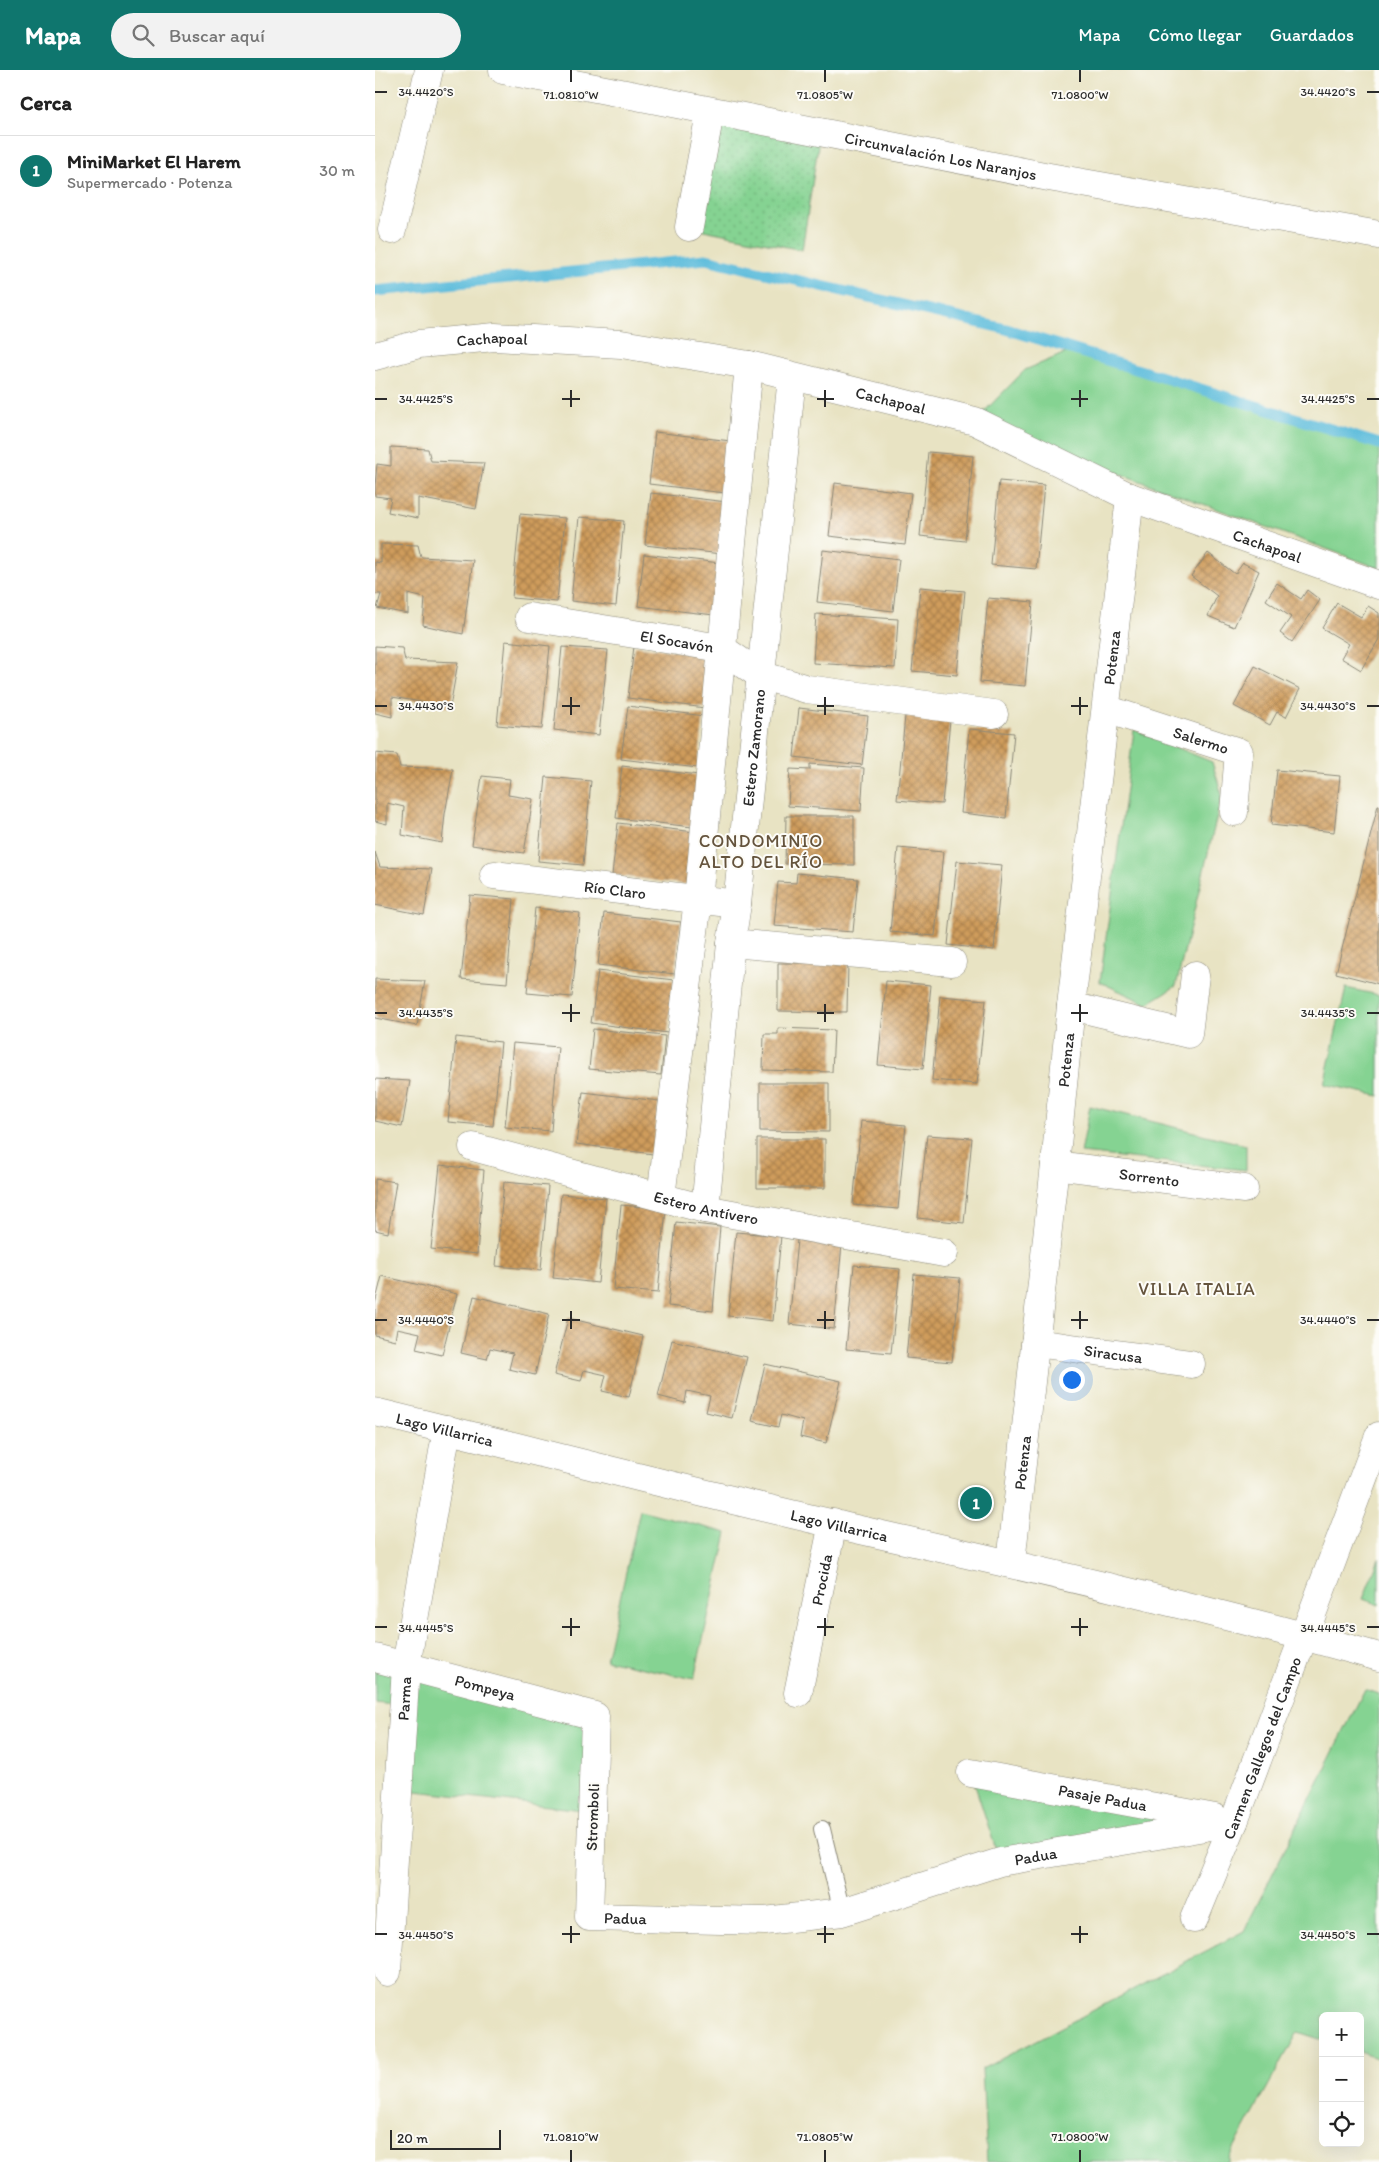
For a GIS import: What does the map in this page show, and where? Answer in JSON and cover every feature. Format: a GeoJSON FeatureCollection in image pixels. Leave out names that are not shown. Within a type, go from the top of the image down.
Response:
{"type":"FeatureCollection","features":[{"type":"Feature","properties":{"kind":"street"},"geometry":{"type":"LineString","coordinates":[[392,230],[429,70]]}},
{"type":"Feature","properties":{"kind":"street","name":"Circunvalación Los Naranjos"},"geometry":{"type":"LineString","coordinates":[[503,70],[1049,177],[1379,234]]}},
{"type":"Feature","properties":{"kind":"street"},"geometry":{"type":"LineString","coordinates":[[689,227],[710,113],[713,112]]}},
{"type":"Feature","properties":{"kind":"street","name":"Cachapoal"},"geometry":{"type":"LineString","coordinates":[[375,356],[419,344],[495,337],[621,344],[749,365],[975,421],[1130,497],[1379,584]]}},
{"type":"Feature","properties":{"kind":"street"},"geometry":{"type":"LineString","coordinates":[[661,1196],[698,900],[749,365]]}},
{"type":"Feature","properties":{"kind":"street","name":"Estero Zamorano"},"geometry":{"type":"LineString","coordinates":[[705,1209],[731,943],[737,904],[792,376]]}},
{"type":"Feature","properties":{"kind":"street","name":"Potenza"},"geometry":{"type":"LineString","coordinates":[[1011,1563],[1071,1006],[1130,497]]}},
{"type":"Feature","properties":{"kind":"street","name":"El Socavón"},"geometry":{"type":"LineString","coordinates":[[529,617],[721,648],[760,675],[807,689],[994,714]]}},
{"type":"Feature","properties":{"kind":"street","name":"Salermo"},"geometry":{"type":"LineString","coordinates":[[1106,709],[1239,752],[1235,812]]}},
{"type":"Feature","properties":{"kind":"street","name":"Río Claro"},"geometry":{"type":"LineString","coordinates":[[493,875],[737,904]]}},
{"type":"Feature","properties":{"kind":"street"},"geometry":{"type":"LineString","coordinates":[[731,943],[952,962]]}},
{"type":"Feature","properties":{"kind":"street"},"geometry":{"type":"LineString","coordinates":[[1071,1006],[1188,1034],[1195,975]]}},
{"type":"Feature","properties":{"kind":"street","name":"Estero Antívero"},"geometry":{"type":"LineString","coordinates":[[473,1147],[705,1209],[944,1253]]}},
{"type":"Feature","properties":{"kind":"street","name":"Sorrento"},"geometry":{"type":"LineString","coordinates":[[1055,1165],[1244,1189]]}},
{"type":"Feature","properties":{"kind":"street","name":"Siracusa"},"geometry":{"type":"LineString","coordinates":[[1035,1343],[1191,1364]]}},
{"type":"Feature","properties":{"kind":"street","name":"Lago Villarrica"},"geometry":{"type":"LineString","coordinates":[[375,1412],[833,1523],[1011,1563],[1303,1635],[1379,1657]]}},
{"type":"Feature","properties":{"kind":"street","name":"Parma"},"geometry":{"type":"LineString","coordinates":[[387,1972],[406,1666],[447,1429]]}},
{"type":"Feature","properties":{"kind":"street","name":"Carmen Gallegos del Campo"},"geometry":{"type":"LineString","coordinates":[[1194,1919],[1234,1822],[1379,1436]]}},
{"type":"Feature","properties":{"kind":"street","name":"Procida"},"geometry":{"type":"LineString","coordinates":[[798,1694],[833,1523]]}},
{"type":"Feature","properties":{"kind":"street","name":"Pompeya"},"geometry":{"type":"LineString","coordinates":[[375,1658],[595,1716]]}},
{"type":"Feature","properties":{"kind":"street","name":"Stromboli"},"geometry":{"type":"LineString","coordinates":[[589,1917],[595,1716]]}},
{"type":"Feature","properties":{"kind":"street","name":"Pasaje Padua"},"geometry":{"type":"LineString","coordinates":[[971,1773],[1234,1822]]}},
{"type":"Feature","properties":{"kind":"street","name":"Padua"},"geometry":{"type":"LineString","coordinates":[[589,1917],[765,1921],[842,1912],[1000,1862],[1234,1822]]}},
{"type":"Feature","properties":{"kind":"lane"},"geometry":{"type":"LineString","coordinates":[[822,1829],[842,1912]]}},
{"type":"Feature","properties":{"kind":"green space"},"geometry":{"type":"Polygon","coordinates":[[[710,113],[820,133],[802,250],[689,227],[710,113]]]}},
{"type":"Feature","properties":{"kind":"green space"},"geometry":{"type":"Polygon","coordinates":[[[1073,350],[1379,444],[1379,568],[975,421],[1025,370],[1073,350]]]}},
{"type":"Feature","properties":{"kind":"green space"},"geometry":{"type":"Polygon","coordinates":[[[1134,730],[1212,762],[1222,795],[1176,986],[1147,1004],[1100,982],[1134,730]]]}},
{"type":"Feature","properties":{"kind":"green space"},"geometry":{"type":"Polygon","coordinates":[[[1346,988],[1379,995],[1379,1096],[1324,1084],[1346,988]]]}},
{"type":"Feature","properties":{"kind":"green space"},"geometry":{"type":"Polygon","coordinates":[[[1090,1106],[1246,1145],[1246,1170],[1081,1153],[1090,1106]]]}},
{"type":"Feature","properties":{"kind":"green space"},"geometry":{"type":"Polygon","coordinates":[[[640,1510],[727,1533],[694,1679],[606,1660],[640,1510]]]}},
{"type":"Feature","properties":{"kind":"green space"},"geometry":{"type":"Polygon","coordinates":[[[1379,1558],[1379,1605],[1363,1599],[1379,1558]]]}},
{"type":"Feature","properties":{"kind":"green space"},"geometry":{"type":"Polygon","coordinates":[[[375,1658],[595,1716],[592,1811],[398,1789],[403,1706],[375,1703],[375,1658]]]}},
{"type":"Feature","properties":{"kind":"green space"},"geometry":{"type":"Polygon","coordinates":[[[1365,1689],[1379,1694],[1379,2059],[1364,2053],[1364,2012],[1319,2012],[1319,2039],[1298,2032],[1229,2157],[1229,2162],[987,2162],[982,2069],[1244,1931],[1365,1689]]]}},
{"type":"Feature","properties":{"kind":"green space"},"geometry":{"type":"Polygon","coordinates":[[[971,1773],[1234,1822],[1000,1862],[971,1773]]]}},
{"type":"Feature","properties":{"kind":"building"},"geometry":{"type":"Polygon","coordinates":[[[655,432],[731,441],[725,493],[649,484],[655,432]]]}},
{"type":"Feature","properties":{"kind":"building"},"geometry":{"type":"Polygon","coordinates":[[[391,447],[428,449],[431,461],[484,463],[476,509],[418,498],[418,518],[388,512],[391,498],[375,496],[375,485],[377,464],[391,466],[391,447]]]}},
{"type":"Feature","properties":{"kind":"building"},"geometry":{"type":"Polygon","coordinates":[[[928,452],[973,456],[965,541],[920,536],[928,452]]]}},
{"type":"Feature","properties":{"kind":"building"},"geometry":{"type":"Polygon","coordinates":[[[999,481],[1044,485],[1036,569],[991,565],[999,481]]]}},
{"type":"Feature","properties":{"kind":"building"},"geometry":{"type":"Polygon","coordinates":[[[835,483],[911,493],[905,545],[829,536],[835,483]]]}},
{"type":"Feature","properties":{"kind":"building"},"geometry":{"type":"Polygon","coordinates":[[[651,493],[727,502],[721,554],[645,545],[651,493]]]}},
{"type":"Feature","properties":{"kind":"building"},"geometry":{"type":"Polygon","coordinates":[[[520,514],[565,518],[557,602],[512,598],[520,514]]]}},
{"type":"Feature","properties":{"kind":"building"},"geometry":{"type":"Polygon","coordinates":[[[579,517],[624,521],[616,606],[571,601],[579,517]]]}},
{"type":"Feature","properties":{"kind":"building"},"geometry":{"type":"Polygon","coordinates":[[[381,544],[418,545],[421,557],[473,560],[463,634],[423,625],[425,598],[408,594],[408,614],[377,608],[381,594],[375,594],[375,562],[381,563],[381,544]]]}},
{"type":"Feature","properties":{"kind":"building"},"geometry":{"type":"Polygon","coordinates":[[[823,550],[899,559],[893,611],[817,602],[823,550]]]}},
{"type":"Feature","properties":{"kind":"building"},"geometry":{"type":"Polygon","coordinates":[[[1208,553],[1235,574],[1243,563],[1259,571],[1234,627],[1208,616],[1217,596],[1191,576],[1208,553]]]}},
{"type":"Feature","properties":{"kind":"building"},"geometry":{"type":"Polygon","coordinates":[[[644,554],[720,563],[714,615],[638,606],[644,554]]]}},
{"type":"Feature","properties":{"kind":"building"},"geometry":{"type":"Polygon","coordinates":[[[1277,583],[1301,599],[1307,590],[1320,600],[1292,642],[1280,633],[1291,617],[1266,600],[1277,583]]]}},
{"type":"Feature","properties":{"kind":"building"},"geometry":{"type":"Polygon","coordinates":[[[920,587],[965,591],[957,675],[912,671],[920,587]]]}},
{"type":"Feature","properties":{"kind":"building"},"geometry":{"type":"Polygon","coordinates":[[[988,598],[1033,602],[1025,686],[980,682],[988,598]]]}},
{"type":"Feature","properties":{"kind":"building"},"geometry":{"type":"Polygon","coordinates":[[[1337,603],[1361,617],[1368,606],[1379,613],[1379,639],[1361,670],[1341,658],[1349,644],[1322,628],[1337,603]]]}},
{"type":"Feature","properties":{"kind":"building"},"geometry":{"type":"Polygon","coordinates":[[[816,614],[898,619],[895,668],[813,663],[816,614]]]}},
{"type":"Feature","properties":{"kind":"building"},"geometry":{"type":"Polygon","coordinates":[[[505,641],[550,646],[542,729],[497,725],[505,641]]]}},
{"type":"Feature","properties":{"kind":"building"},"geometry":{"type":"Polygon","coordinates":[[[375,646],[402,648],[405,660],[458,662],[450,707],[392,697],[392,717],[375,713],[375,646]]]}},
{"type":"Feature","properties":{"kind":"building"},"geometry":{"type":"Polygon","coordinates":[[[634,646],[711,655],[705,708],[628,698],[634,646]]]}},
{"type":"Feature","properties":{"kind":"building"},"geometry":{"type":"Polygon","coordinates":[[[562,647],[608,650],[599,735],[554,730],[562,647]]]}},
{"type":"Feature","properties":{"kind":"building"},"geometry":{"type":"Polygon","coordinates":[[[1255,666],[1300,689],[1286,717],[1277,712],[1270,725],[1234,706],[1255,666]]]}},
{"type":"Feature","properties":{"kind":"building"},"geometry":{"type":"Polygon","coordinates":[[[628,706],[704,716],[698,768],[621,759],[628,706]]]}},
{"type":"Feature","properties":{"kind":"building"},"geometry":{"type":"Polygon","coordinates":[[[799,708],[868,716],[862,765],[794,757],[799,708]]]}},
{"type":"Feature","properties":{"kind":"building"},"geometry":{"type":"Polygon","coordinates":[[[905,716],[950,720],[942,804],[897,800],[905,716]]]}},
{"type":"Feature","properties":{"kind":"building"},"geometry":{"type":"Polygon","coordinates":[[[969,729],[1014,733],[1006,818],[961,813],[969,729]]]}},
{"type":"Feature","properties":{"kind":"building"},"geometry":{"type":"Polygon","coordinates":[[[375,753],[397,755],[400,767],[453,769],[442,843],[402,835],[404,807],[387,803],[387,824],[375,821],[375,753]]]}},
{"type":"Feature","properties":{"kind":"building"},"geometry":{"type":"Polygon","coordinates":[[[810,764],[864,768],[861,811],[788,806],[790,769],[810,770],[810,764]]]}},
{"type":"Feature","properties":{"kind":"building"},"geometry":{"type":"Polygon","coordinates":[[[622,766],[699,775],[692,827],[616,818],[622,766]]]}},
{"type":"Feature","properties":{"kind":"building"},"geometry":{"type":"Polygon","coordinates":[[[1277,770],[1340,776],[1334,832],[1271,825],[1277,770]]]}},
{"type":"Feature","properties":{"kind":"building"},"geometry":{"type":"Polygon","coordinates":[[[482,776],[510,779],[508,795],[533,799],[524,853],[472,845],[482,776]]]}},
{"type":"Feature","properties":{"kind":"building"},"geometry":{"type":"Polygon","coordinates":[[[546,777],[591,781],[583,865],[538,861],[546,777]]]}},
{"type":"Feature","properties":{"kind":"building"},"geometry":{"type":"Polygon","coordinates":[[[1379,805],[1379,984],[1336,973],[1379,805]]]}},
{"type":"Feature","properties":{"kind":"building"},"geometry":{"type":"Polygon","coordinates":[[[786,816],[854,816],[854,865],[785,864],[786,816]]]}},
{"type":"Feature","properties":{"kind":"building"},"geometry":{"type":"Polygon","coordinates":[[[618,823],[695,832],[688,885],[612,875],[618,823]]]}},
{"type":"Feature","properties":{"kind":"building"},"geometry":{"type":"Polygon","coordinates":[[[898,848],[943,852],[935,936],[890,932],[898,848]]]}},
{"type":"Feature","properties":{"kind":"building"},"geometry":{"type":"Polygon","coordinates":[[[375,852],[380,867],[432,869],[424,915],[375,905],[375,852]]]}},
{"type":"Feature","properties":{"kind":"building"},"geometry":{"type":"Polygon","coordinates":[[[957,861],[1002,865],[994,950],[948,945],[957,861]]]}},
{"type":"Feature","properties":{"kind":"building"},"geometry":{"type":"Polygon","coordinates":[[[797,873],[858,879],[853,932],[774,926],[778,882],[796,883],[797,873]]]}},
{"type":"Feature","properties":{"kind":"building"},"geometry":{"type":"Polygon","coordinates":[[[470,895],[514,899],[507,983],[461,979],[470,895]]]}},
{"type":"Feature","properties":{"kind":"building"},"geometry":{"type":"Polygon","coordinates":[[[535,908],[580,913],[572,997],[527,993],[535,908]]]}},
{"type":"Feature","properties":{"kind":"building"},"geometry":{"type":"Polygon","coordinates":[[[604,913],[681,922],[675,974],[598,965],[604,913]]]}},
{"type":"Feature","properties":{"kind":"building"},"geometry":{"type":"Polygon","coordinates":[[[778,963],[848,963],[847,1012],[778,1011],[778,963]]]}},
{"type":"Feature","properties":{"kind":"building"},"geometry":{"type":"Polygon","coordinates":[[[598,971],[674,980],[668,1033],[591,1023],[598,971]]]}},
{"type":"Feature","properties":{"kind":"building"},"geometry":{"type":"Polygon","coordinates":[[[375,979],[425,981],[417,1026],[375,1018],[375,979]]]}},
{"type":"Feature","properties":{"kind":"building"},"geometry":{"type":"Polygon","coordinates":[[[886,981],[931,985],[923,1069],[878,1065],[886,981]]]}},
{"type":"Feature","properties":{"kind":"building"},"geometry":{"type":"Polygon","coordinates":[[[940,996],[986,1000],[977,1084],[932,1080],[940,996]]]}},
{"type":"Feature","properties":{"kind":"building"},"geometry":{"type":"Polygon","coordinates":[[[778,1028],[834,1030],[832,1072],[763,1070],[764,1034],[778,1034],[778,1028]]]}},
{"type":"Feature","properties":{"kind":"building"},"geometry":{"type":"Polygon","coordinates":[[[593,1029],[665,1036],[661,1075],[589,1069],[593,1029]]]}},
{"type":"Feature","properties":{"kind":"building"},"geometry":{"type":"Polygon","coordinates":[[[456,1037],[501,1042],[493,1126],[448,1122],[456,1037]]]}},
{"type":"Feature","properties":{"kind":"building"},"geometry":{"type":"Polygon","coordinates":[[[513,1043],[558,1047],[551,1131],[505,1127],[513,1043]]]}},
{"type":"Feature","properties":{"kind":"building"},"geometry":{"type":"Polygon","coordinates":[[[375,1079],[410,1081],[402,1127],[375,1121],[375,1079]]]}},
{"type":"Feature","properties":{"kind":"building"},"geometry":{"type":"Polygon","coordinates":[[[760,1083],[829,1083],[829,1132],[760,1131],[760,1083]]]}},
{"type":"Feature","properties":{"kind":"building"},"geometry":{"type":"Polygon","coordinates":[[[583,1092],[659,1101],[653,1154],[576,1144],[583,1092]]]}},
{"type":"Feature","properties":{"kind":"building"},"geometry":{"type":"Polygon","coordinates":[[[861,1121],[906,1125],[898,1209],[853,1205],[861,1121]]]}},
{"type":"Feature","properties":{"kind":"building"},"geometry":{"type":"Polygon","coordinates":[[[927,1135],[972,1138],[964,1223],[918,1218],[927,1135]]]}},
{"type":"Feature","properties":{"kind":"building"},"geometry":{"type":"Polygon","coordinates":[[[757,1139],[825,1139],[825,1188],[757,1188],[757,1139]]]}},
{"type":"Feature","properties":{"kind":"building"},"geometry":{"type":"Polygon","coordinates":[[[440,1165],[484,1170],[477,1254],[431,1249],[440,1165]]]}},
{"type":"Feature","properties":{"kind":"building"},"geometry":{"type":"Polygon","coordinates":[[[375,1179],[396,1182],[388,1233],[375,1230],[375,1179]]]}},
{"type":"Feature","properties":{"kind":"building"},"geometry":{"type":"Polygon","coordinates":[[[504,1182],[548,1186],[541,1270],[496,1266],[504,1182]]]}},
{"type":"Feature","properties":{"kind":"building"},"geometry":{"type":"Polygon","coordinates":[[[561,1194],[606,1198],[598,1283],[553,1278],[561,1194]]]}},
{"type":"Feature","properties":{"kind":"building"},"geometry":{"type":"Polygon","coordinates":[[[621,1205],[666,1209],[658,1293],[613,1289],[621,1205]]]}},
{"type":"Feature","properties":{"kind":"building"},"geometry":{"type":"Polygon","coordinates":[[[676,1222],[720,1227],[713,1311],[668,1306],[676,1222]]]}},
{"type":"Feature","properties":{"kind":"building"},"geometry":{"type":"Polygon","coordinates":[[[736,1232],[781,1236],[773,1321],[728,1316],[736,1232]]]}},
{"type":"Feature","properties":{"kind":"building"},"geometry":{"type":"Polygon","coordinates":[[[797,1240],[842,1244],[834,1329],[789,1324],[797,1240]]]}},
{"type":"Feature","properties":{"kind":"building"},"geometry":{"type":"Polygon","coordinates":[[[854,1265],[900,1269],[891,1353],[846,1349],[854,1265]]]}},
{"type":"Feature","properties":{"kind":"building"},"geometry":{"type":"Polygon","coordinates":[[[914,1274],[960,1278],[952,1362],[906,1358],[914,1274]]]}},
{"type":"Feature","properties":{"kind":"building"},"geometry":{"type":"Polygon","coordinates":[[[382,1276],[457,1294],[442,1355],[416,1349],[420,1333],[397,1328],[395,1340],[375,1335],[375,1304],[382,1276]]]}},
{"type":"Feature","properties":{"kind":"building"},"geometry":{"type":"Polygon","coordinates":[[[474,1296],[549,1314],[535,1375],[509,1369],[513,1353],[490,1348],[487,1359],[461,1353],[474,1296]]]}},
{"type":"Feature","properties":{"kind":"building"},"geometry":{"type":"Polygon","coordinates":[[[568,1318],[643,1336],[629,1397],[602,1391],[606,1375],[584,1370],[581,1381],[554,1375],[568,1318]]]}},
{"type":"Feature","properties":{"kind":"building"},"geometry":{"type":"Polygon","coordinates":[[[672,1340],[747,1357],[732,1418],[706,1412],[710,1396],[687,1391],[685,1403],[658,1396],[672,1340]]]}},
{"type":"Feature","properties":{"kind":"building"},"geometry":{"type":"Polygon","coordinates":[[[765,1364],[841,1381],[826,1443],[800,1437],[803,1421],[781,1415],[778,1427],[752,1421],[765,1364]]]}},
{"type":"Feature","properties":{"kind":"waterway"},"geometry":{"type":"LineString","coordinates":[[375,291],[706,259],[1006,329],[1379,444]]}},
{"type":"Feature","properties":{"kind":"place","name":"MiniMarket El Harem"},"geometry":{"type":"Point","coordinates":[976,1503]}},
{"type":"Feature","properties":{"kind":"district","name":"CONDOMINIO ALTO DEL RÍO"},"geometry":{"type":"Point","coordinates":[761,851]}},
{"type":"Feature","properties":{"kind":"district","name":"VILLA ITALIA"},"geometry":{"type":"Point","coordinates":[1197,1289]}}]}
